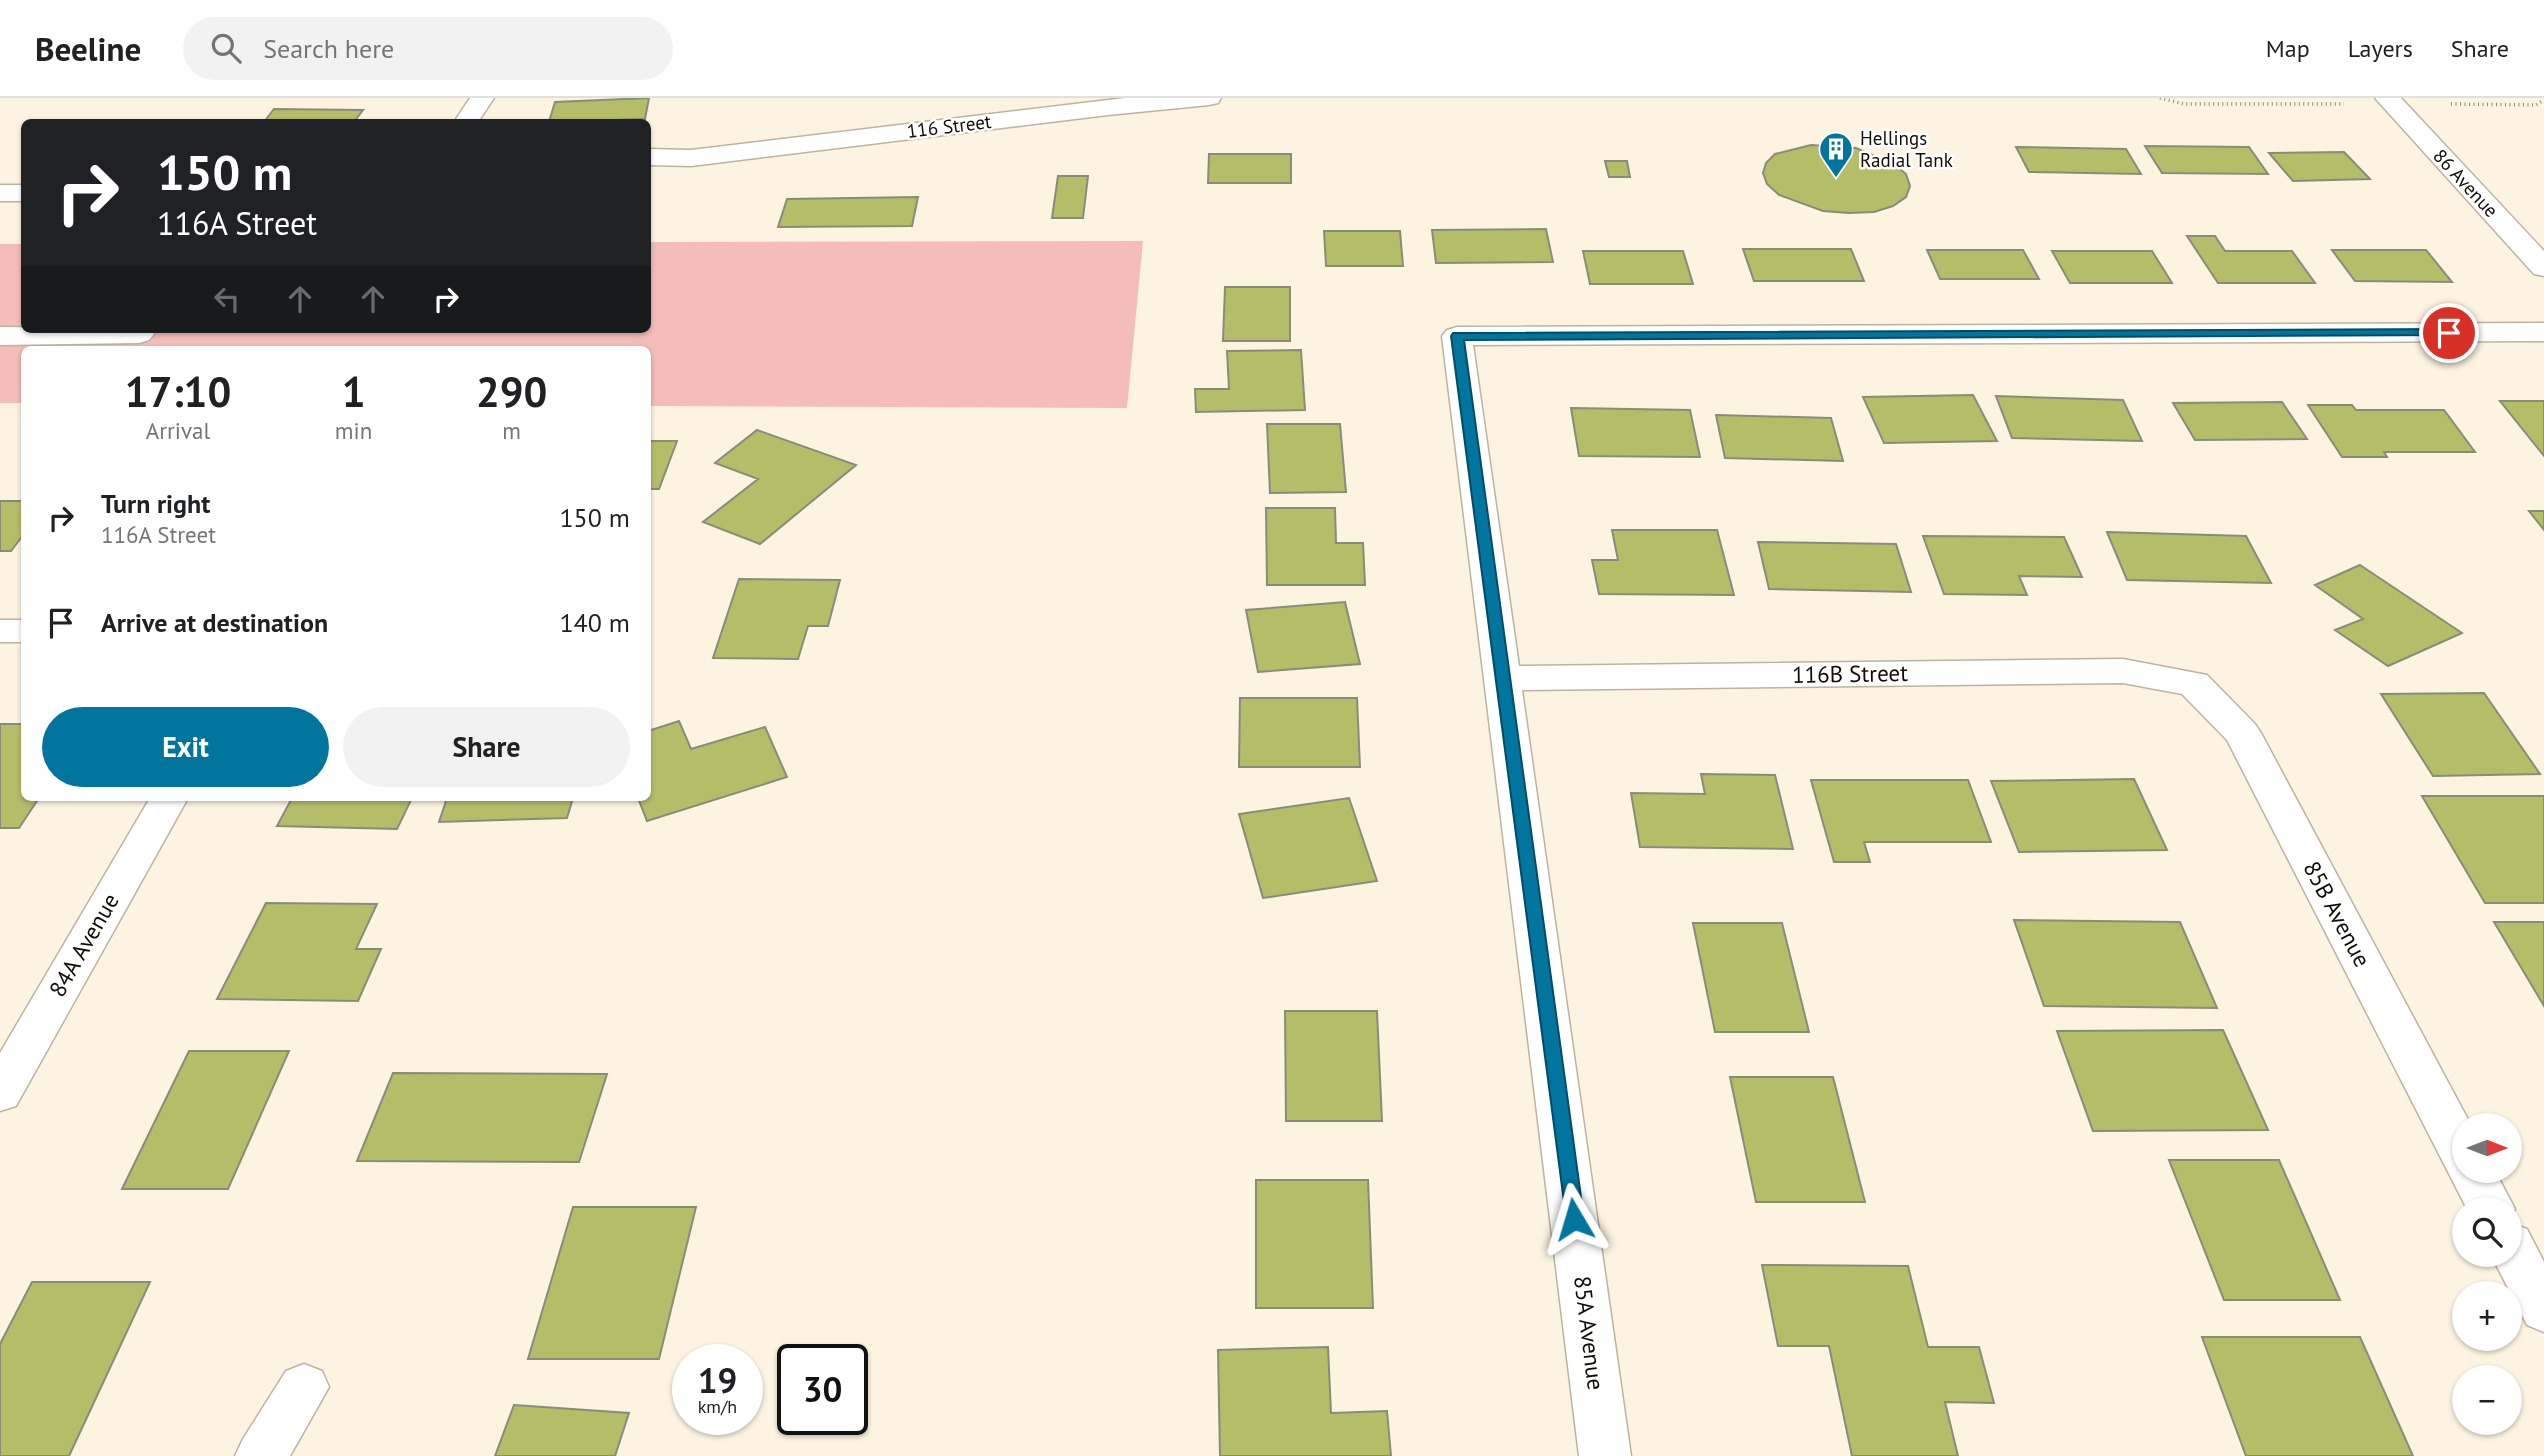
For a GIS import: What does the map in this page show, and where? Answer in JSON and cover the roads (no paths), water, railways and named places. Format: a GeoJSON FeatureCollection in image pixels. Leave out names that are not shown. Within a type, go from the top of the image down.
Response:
{"type":"FeatureCollection","features":[{"type":"Feature","properties":{"kind":"street"},"geometry":{"type":"LineString","coordinates":[[468,119],[482,98]]}},
{"type":"Feature","properties":{"kind":"street","name":"116 Street"},"geometry":{"type":"LineString","coordinates":[[651,169],[691,158],[938,116],[1209,98]]}},
{"type":"Feature","properties":{"kind":"street","name":"86 Avenue"},"geometry":{"type":"LineString","coordinates":[[2388,98],[2544,268]]}},
{"type":"Feature","properties":{"kind":"street","name":"116 Street"},"geometry":{"type":"LineString","coordinates":[[651,157],[691,158]]}},
{"type":"Feature","properties":{"kind":"street"},"geometry":{"type":"LineString","coordinates":[[0,193],[21,193]]}},
{"type":"Feature","properties":{"kind":"street"},"geometry":{"type":"LineString","coordinates":[[0,217],[21,217]]}},
{"type":"Feature","properties":{"kind":"street","name":"85A Avenue"},"geometry":{"type":"LineString","coordinates":[[1605,1456],[1457,336],[2544,332]]}},
{"type":"Feature","properties":{"kind":"street"},"geometry":{"type":"LineString","coordinates":[[0,335],[31,333]]}},
{"type":"Feature","properties":{"kind":"street"},"geometry":{"type":"LineString","coordinates":[[93,333],[139,334]]}},
{"type":"Feature","properties":{"kind":"street"},"geometry":{"type":"LineString","coordinates":[[0,631],[21,631]]}},
{"type":"Feature","properties":{"kind":"street","name":"116B Street"},"geometry":{"type":"LineString","coordinates":[[1504,678],[2123,671],[2194,684]]}},
{"type":"Feature","properties":{"kind":"street","name":"85B Avenue"},"geometry":{"type":"LineString","coordinates":[[2194,684],[2242,733],[2452,1134]]}},
{"type":"Feature","properties":{"kind":"street","name":"84A Avenue"},"geometry":{"type":"LineString","coordinates":[[0,1093],[167,801]]}},
{"type":"Feature","properties":{"kind":"street"},"geometry":{"type":"LineString","coordinates":[[2522,1267],[2544,1310]]}},
{"type":"Feature","properties":{"kind":"street"},"geometry":{"type":"LineString","coordinates":[[261,1456],[304,1387]]}},
{"type":"Feature","properties":{"kind":"place","name":"Hellings Radial Tank"},"geometry":{"type":"Point","coordinates":[1836,179]}}]}
